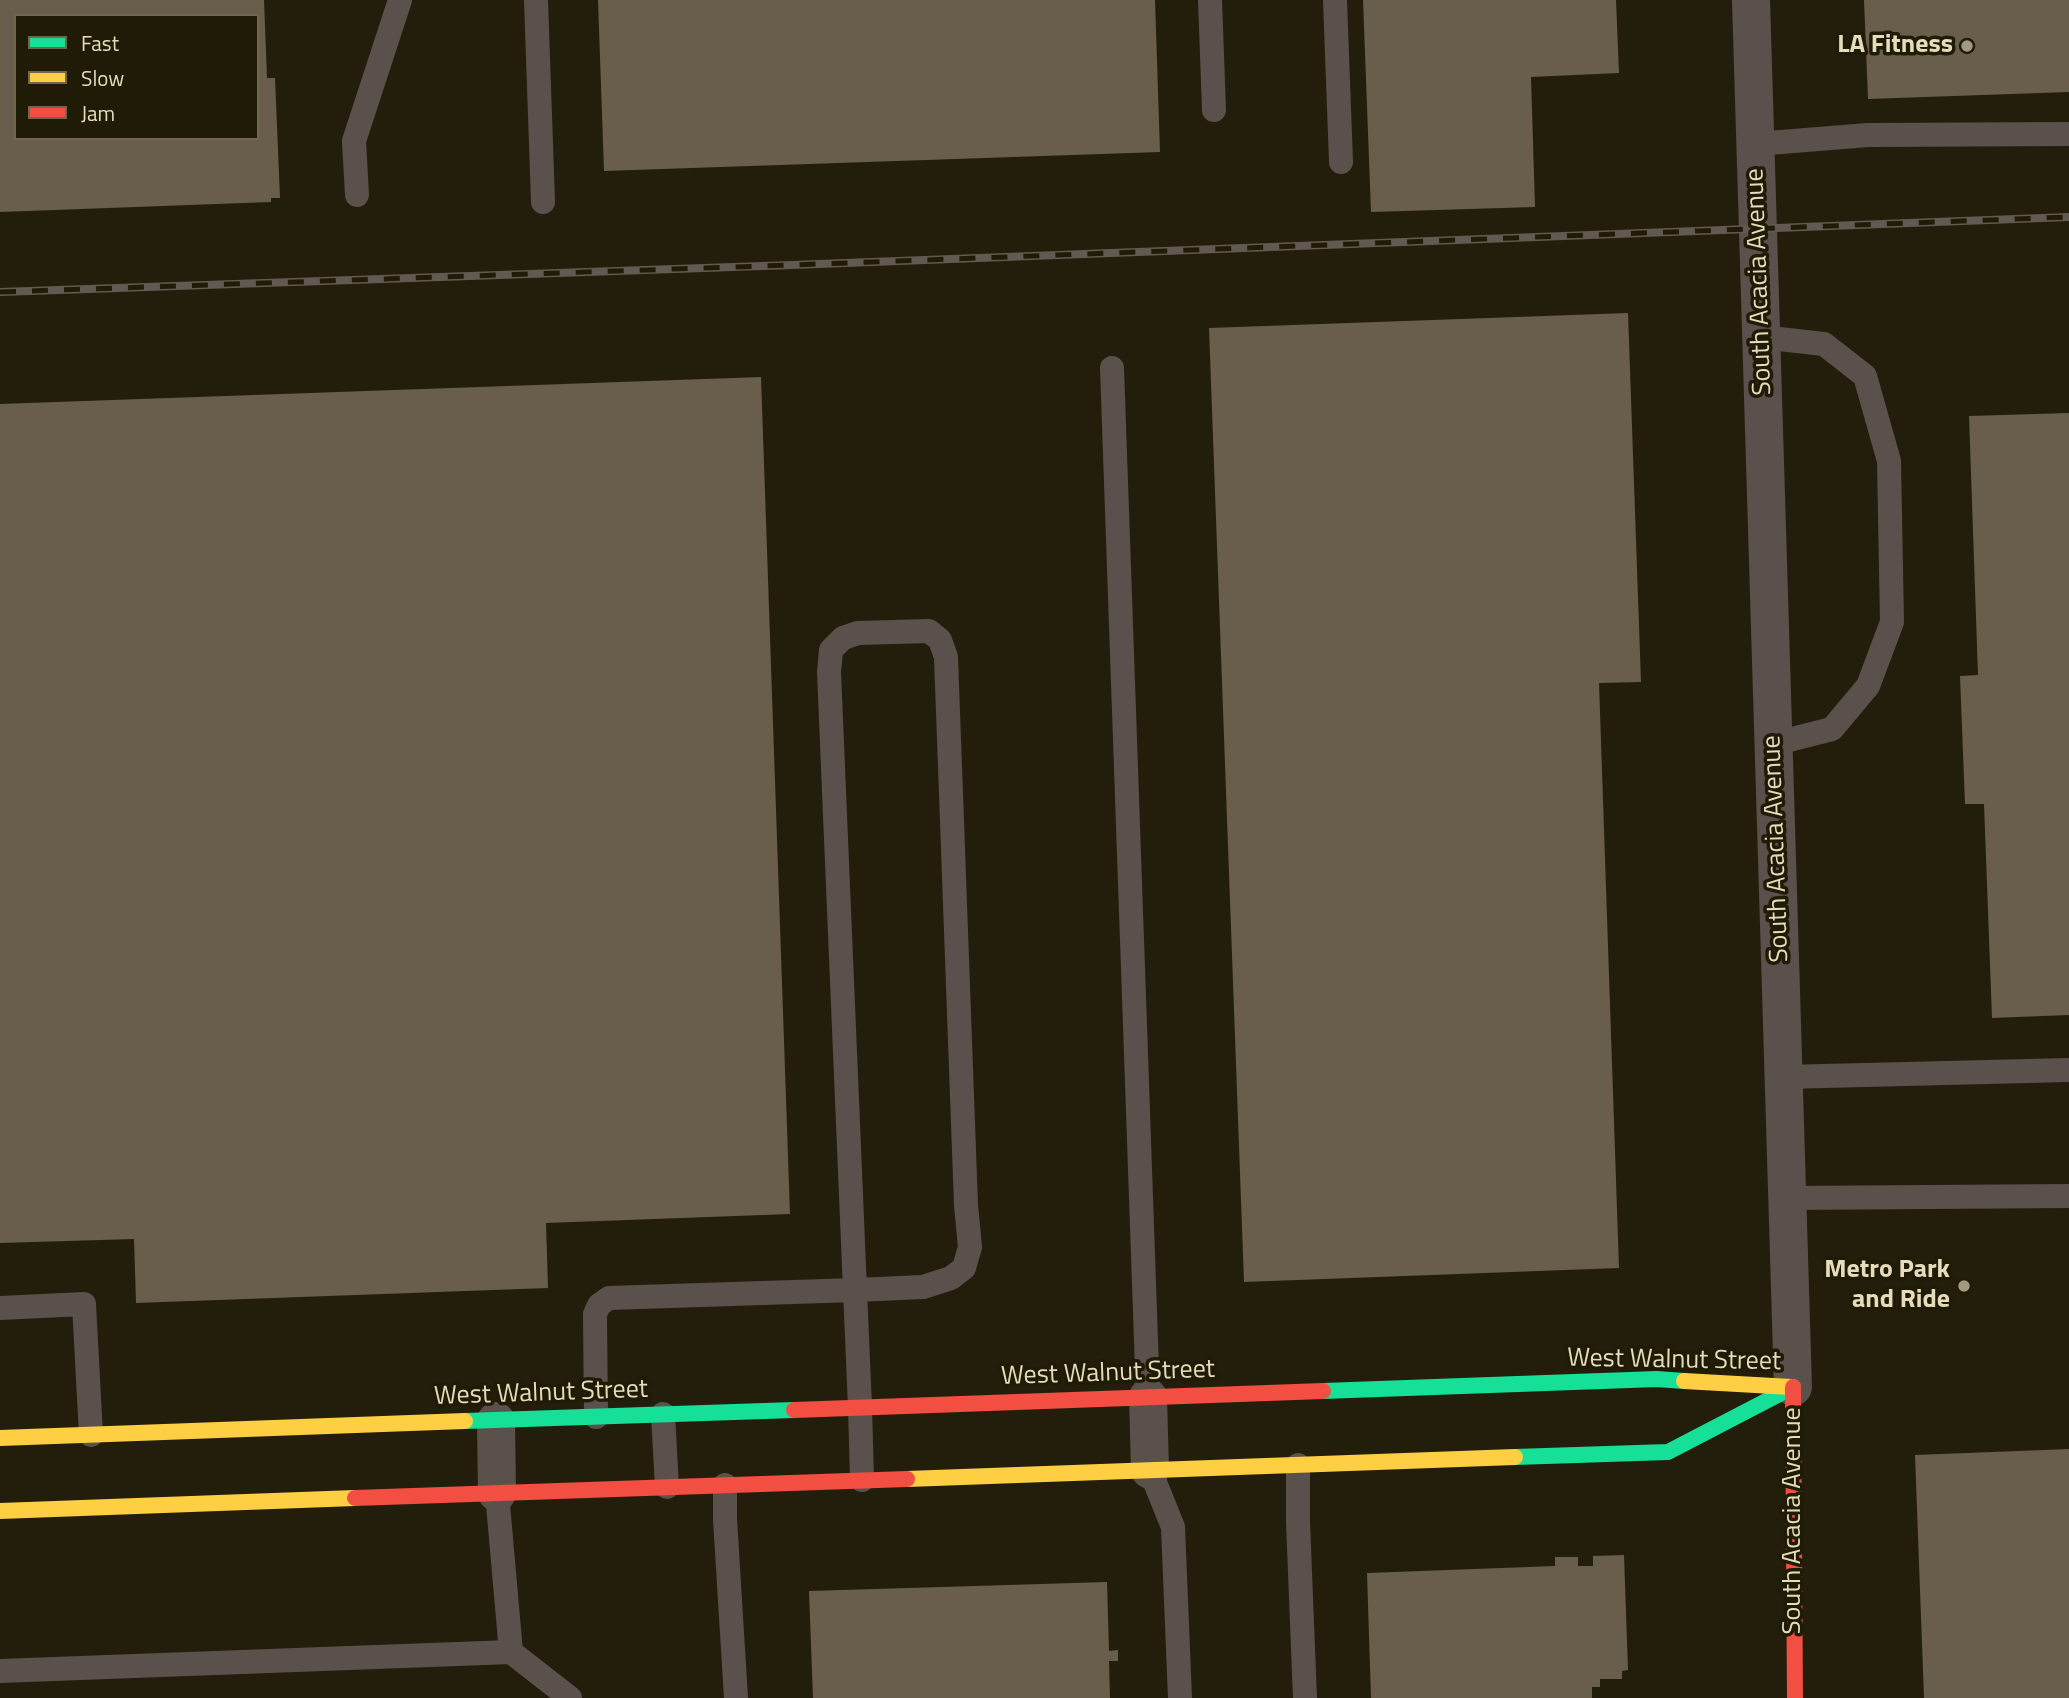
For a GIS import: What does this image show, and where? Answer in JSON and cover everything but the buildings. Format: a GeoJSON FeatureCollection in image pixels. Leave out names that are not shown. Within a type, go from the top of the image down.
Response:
{"type":"FeatureCollection","features":[{"type":"Feature","properties":{"kind":"street","name":"South Acacia Avenue"},"geometry":{"type":"LineString","coordinates":[[1751,0],[1793,1387],[1795,1698]]}},
{"type":"Feature","properties":{"kind":"street","name":"West Walnut Street"},"geometry":{"type":"LineString","coordinates":[[0,1438],[1657,1379],[1793,1387]]}},
{"type":"Feature","properties":{"kind":"street","name":"West Walnut Street"},"geometry":{"type":"LineString","coordinates":[[0,1511],[1668,1452],[1793,1387]]}},
{"type":"Feature","properties":{"kind":"street"},"geometry":{"type":"LineString","coordinates":[[1147,1397],[1150,1470]]}},
{"type":"Feature","properties":{"kind":"street"},"geometry":{"type":"LineString","coordinates":[[496,1420],[497,1493]]}},
{"type":"Feature","properties":{"kind":"lane"},"geometry":{"type":"LineString","coordinates":[[357,195],[354,141],[400,0]]}},
{"type":"Feature","properties":{"kind":"lane"},"geometry":{"type":"LineString","coordinates":[[536,0],[544,202]]}},
{"type":"Feature","properties":{"kind":"lane"},"geometry":{"type":"LineString","coordinates":[[1210,0],[1214,110]]}},
{"type":"Feature","properties":{"kind":"lane"},"geometry":{"type":"LineString","coordinates":[[1335,0],[1341,162]]}},
{"type":"Feature","properties":{"kind":"lane"},"geometry":{"type":"LineString","coordinates":[[1756,144],[1868,135],[2069,134]]}},
{"type":"Feature","properties":{"kind":"lane"},"geometry":{"type":"LineString","coordinates":[[1761,337],[1824,344],[1865,376],[1889,461],[1892,622],[1868,686],[1832,729],[1773,744]]}},
{"type":"Feature","properties":{"kind":"lane"},"geometry":{"type":"LineString","coordinates":[[1112,368],[1147,1397]]}},
{"type":"Feature","properties":{"kind":"lane"},"geometry":{"type":"LineString","coordinates":[[596,1417],[595,1314],[599,1305],[609,1298],[855,1290],[923,1287],[951,1278],[964,1268],[970,1247],[966,1205],[946,657],[940,640],[929,631],[858,633],[843,638],[831,650],[829,672],[855,1290],[860,1407],[862,1480]]}},
{"type":"Feature","properties":{"kind":"lane"},"geometry":{"type":"LineString","coordinates":[[1783,1077],[2069,1070]]}},
{"type":"Feature","properties":{"kind":"lane"},"geometry":{"type":"LineString","coordinates":[[1787,1198],[2069,1196]]}},
{"type":"Feature","properties":{"kind":"lane"},"geometry":{"type":"LineString","coordinates":[[0,1308],[84,1304],[91,1435]]}},
{"type":"Feature","properties":{"kind":"lane"},"geometry":{"type":"LineString","coordinates":[[663,1414],[667,1487]]}},
{"type":"Feature","properties":{"kind":"lane"},"geometry":{"type":"LineString","coordinates":[[1297,1465],[1305,1698]]}},
{"type":"Feature","properties":{"kind":"lane"},"geometry":{"type":"LineString","coordinates":[[1150,1470],[1174,1527],[1180,1698]]}},
{"type":"Feature","properties":{"kind":"lane"},"geometry":{"type":"LineString","coordinates":[[725,1485],[736,1698]]}},
{"type":"Feature","properties":{"kind":"lane"},"geometry":{"type":"LineString","coordinates":[[497,1493],[511,1652]]}},
{"type":"Feature","properties":{"kind":"lane"},"geometry":{"type":"LineString","coordinates":[[0,1671],[511,1652],[570,1698]]}},
{"type":"Feature","properties":{"kind":"railway"},"geometry":{"type":"LineString","coordinates":[[0,292],[2069,217]]}},
{"type":"Feature","properties":{"kind":"traffic: fast"},"geometry":{"type":"LineString","coordinates":[[1323,1391],[1657,1379],[1684,1381]]}},
{"type":"Feature","properties":{"kind":"traffic: fast"},"geometry":{"type":"LineString","coordinates":[[1515,1457],[1668,1452],[1793,1387]]}},
{"type":"Feature","properties":{"kind":"traffic: fast"},"geometry":{"type":"LineString","coordinates":[[465,1421],[794,1410]]}},
{"type":"Feature","properties":{"kind":"traffic: slow"},"geometry":{"type":"LineString","coordinates":[[1684,1381],[1791,1387]]}},
{"type":"Feature","properties":{"kind":"traffic: slow"},"geometry":{"type":"LineString","coordinates":[[0,1438],[465,1421]]}},
{"type":"Feature","properties":{"kind":"traffic: slow"},"geometry":{"type":"LineString","coordinates":[[907,1479],[1515,1457]]}},
{"type":"Feature","properties":{"kind":"traffic: slow"},"geometry":{"type":"LineString","coordinates":[[0,1511],[355,1498]]}},
{"type":"Feature","properties":{"kind":"traffic: jam"},"geometry":{"type":"LineString","coordinates":[[1793,1387],[1795,1698]]}},
{"type":"Feature","properties":{"kind":"traffic: jam"},"geometry":{"type":"LineString","coordinates":[[794,1410],[1323,1391]]}},
{"type":"Feature","properties":{"kind":"traffic: jam"},"geometry":{"type":"LineString","coordinates":[[355,1498],[907,1479]]}},
{"type":"Feature","properties":{"kind":"place","name":"LA Fitness"},"geometry":{"type":"Point","coordinates":[1967,46]}},
{"type":"Feature","properties":{"kind":"place","name":"Metro Park and Ride"},"geometry":{"type":"Point","coordinates":[1964,1286]}}]}
